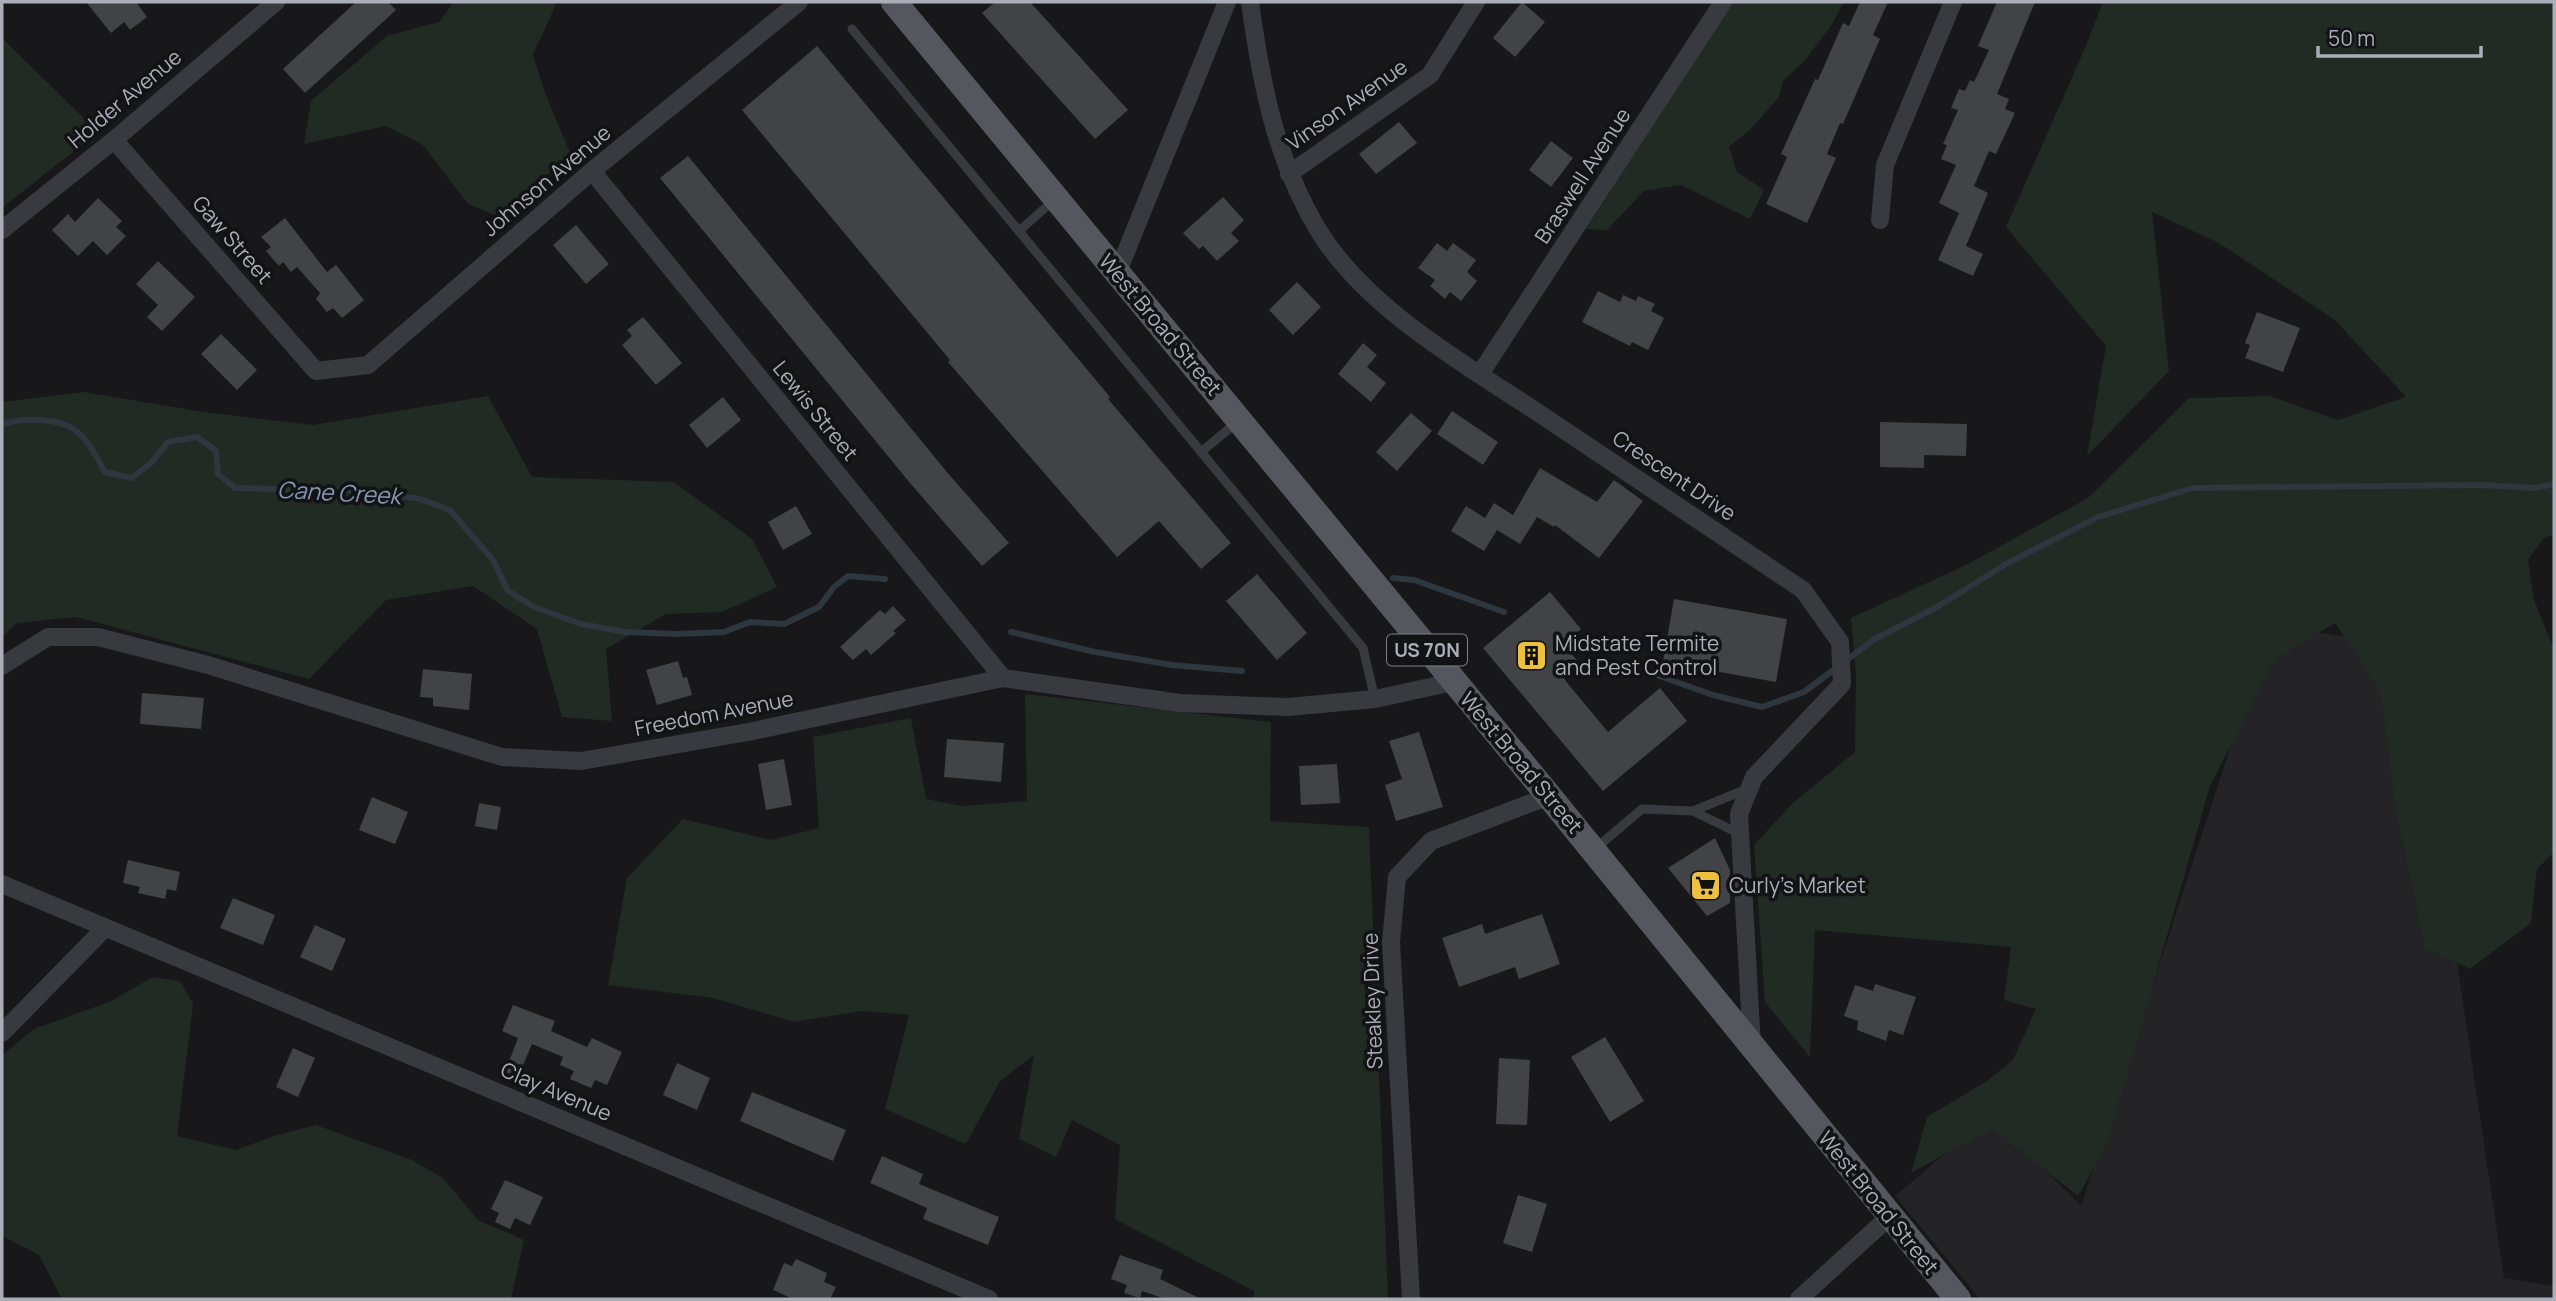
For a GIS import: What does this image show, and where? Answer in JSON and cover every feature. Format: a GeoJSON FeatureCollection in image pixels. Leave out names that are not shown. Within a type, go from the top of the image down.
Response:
{"type":"FeatureCollection","features":[{"type":"Feature","properties":{"kind":"main road","name":"West Broad Street"},"geometry":{"type":"LineString","coordinates":[[894,2],[1549,796],[1958,1299]]}},
{"type":"Feature","properties":{"kind":"street","name":"Holder Avenue"},"geometry":{"type":"LineString","coordinates":[[2,230],[114,140],[276,2]]}},
{"type":"Feature","properties":{"kind":"street","name":"Johnson Avenue"},"geometry":{"type":"LineString","coordinates":[[316,371],[368,365],[592,171],[799,2]]}},
{"type":"Feature","properties":{"kind":"street"},"geometry":{"type":"LineString","coordinates":[[1117,274],[1227,2]]}},
{"type":"Feature","properties":{"kind":"street","name":"Crescent Drive"},"geometry":{"type":"LineString","coordinates":[[1250,2],[1266,103],[1289,174],[1321,234],[1360,282],[1423,337],[1803,590],[1840,642],[1842,684],[1754,778],[1739,814],[1752,1047]]}},
{"type":"Feature","properties":{"kind":"street","name":"Vinson Avenue"},"geometry":{"type":"LineString","coordinates":[[1289,174],[1430,75],[1476,2]]}},
{"type":"Feature","properties":{"kind":"street","name":"Braswell Avenue"},"geometry":{"type":"LineString","coordinates":[[1480,374],[1723,2]]}},
{"type":"Feature","properties":{"kind":"street"},"geometry":{"type":"LineString","coordinates":[[1880,220],[1885,165],[1953,2]]}},
{"type":"Feature","properties":{"kind":"street","name":"Gaw Street"},"geometry":{"type":"LineString","coordinates":[[114,140],[316,371]]}},
{"type":"Feature","properties":{"kind":"street","name":"Lewis Street"},"geometry":{"type":"LineString","coordinates":[[592,171],[1003,678]]}},
{"type":"Feature","properties":{"kind":"street","name":"Freedom Avenue"},"geometry":{"type":"LineString","coordinates":[[2,666],[48,636],[98,637],[208,665],[502,757],[581,761],[748,732],[1003,678],[1180,703],[1288,707],[1375,699],[1453,682]]}},
{"type":"Feature","properties":{"kind":"street","name":"Steakley Drive"},"geometry":{"type":"LineString","coordinates":[[1411,1299],[1391,942],[1397,877],[1431,841],[1549,796]]}},
{"type":"Feature","properties":{"kind":"street","name":"Clay Avenue"},"geometry":{"type":"LineString","coordinates":[[2,884],[989,1299]]}},
{"type":"Feature","properties":{"kind":"street"},"geometry":{"type":"LineString","coordinates":[[2,1033],[105,928]]}},
{"type":"Feature","properties":{"kind":"street"},"geometry":{"type":"LineString","coordinates":[[1799,1299],[1889,1217]]}},
{"type":"Feature","properties":{"kind":"lane"},"geometry":{"type":"LineString","coordinates":[[852,29],[1363,648],[1375,699]]}},
{"type":"Feature","properties":{"kind":"lane"},"geometry":{"type":"LineString","coordinates":[[1019,232],[1055,199]]}},
{"type":"Feature","properties":{"kind":"lane"},"geometry":{"type":"LineString","coordinates":[[1201,452],[1239,420]]}},
{"type":"Feature","properties":{"kind":"lane"},"geometry":{"type":"LineString","coordinates":[[1693,811],[1750,788]]}},
{"type":"Feature","properties":{"kind":"lane"},"geometry":{"type":"LineString","coordinates":[[1593,850],[1642,809],[1693,811],[1740,834]]}},
{"type":"Feature","properties":{"kind":"shaded area"},"geometry":{"type":"Polygon","coordinates":[[[454,2],[557,2],[533,55],[545,93],[571,155],[497,216],[467,203],[423,145],[386,126],[304,144],[311,101],[387,36],[439,22],[454,2]]]}},
{"type":"Feature","properties":{"kind":"shaded area"},"geometry":{"type":"Polygon","coordinates":[[[1732,2],[1844,2],[1832,24],[1806,59],[1783,81],[1779,97],[1751,129],[1729,147],[1737,172],[1764,190],[1750,219],[1681,185],[1644,191],[1607,230],[1586,229],[1732,2]]]}},
{"type":"Feature","properties":{"kind":"shaded area"},"geometry":{"type":"Polygon","coordinates":[[[2103,2],[2554,2],[2554,535],[2545,537],[2528,560],[2534,600],[2554,649],[2554,852],[2537,869],[2531,923],[2470,969],[2425,948],[2395,807],[2381,696],[2366,667],[2335,623],[2275,659],[2210,786],[2107,1145],[2078,1196],[1992,1128],[1911,1173],[1927,1117],[1987,1081],[2013,1060],[2036,1009],[2004,1000],[2011,947],[1815,930],[1810,1057],[1765,1002],[1754,845],[1793,803],[1855,752],[1856,675],[1851,618],[1966,565],[2088,498],[2189,398],[2269,396],[2338,420],[2406,397],[2335,320],[2219,243],[2152,212],[2169,371],[2087,456],[2106,346],[2006,227],[2103,2]]]}},
{"type":"Feature","properties":{"kind":"shaded area"},"geometry":{"type":"Polygon","coordinates":[[[2,38],[98,132],[2,208],[2,38]]]}},
{"type":"Feature","properties":{"kind":"shaded area"},"geometry":{"type":"Polygon","coordinates":[[[84,392],[203,412],[313,425],[488,396],[532,477],[674,482],[752,539],[777,587],[722,612],[666,614],[606,649],[612,721],[562,717],[537,629],[473,586],[386,600],[309,679],[76,617],[17,623],[2,637],[2,402],[84,392]]]}},
{"type":"Feature","properties":{"kind":"shaded area"},"geometry":{"type":"Polygon","coordinates":[[[2270,625],[2410,647],[2504,1278],[2554,1286],[2554,1299],[1980,1299],[1895,1196],[1991,1115],[2081,1206],[2270,625]]]}},
{"type":"Feature","properties":{"kind":"shaded area"},"geometry":{"type":"Polygon","coordinates":[[[1025,694],[1271,722],[1270,821],[1369,827],[1388,1299],[1254,1299],[1254,1291],[1115,1219],[1120,1145],[1072,1120],[1056,1157],[1019,1139],[1034,1055],[1000,1081],[966,1144],[885,1109],[909,1015],[861,1011],[794,1022],[713,998],[608,985],[627,878],[683,819],[771,840],[819,828],[813,737],[911,718],[926,799],[962,806],[1027,801],[1025,694]]]}},
{"type":"Feature","properties":{"kind":"shaded area"},"geometry":{"type":"Polygon","coordinates":[[[153,977],[180,981],[193,1004],[177,1136],[236,1150],[316,1125],[412,1160],[443,1178],[478,1220],[524,1240],[511,1299],[62,1299],[39,1255],[2,1236],[2,1055],[34,1029],[109,1002],[153,977]]]}},
{"type":"Feature","properties":{"kind":"building"},"geometry":{"type":"Polygon","coordinates":[[[86,2],[136,2],[147,17],[130,30],[124,22],[111,33],[86,2]]]}},
{"type":"Feature","properties":{"kind":"building"},"geometry":{"type":"Polygon","coordinates":[[[356,2],[388,2],[396,10],[305,93],[283,69],[356,2]]]}},
{"type":"Feature","properties":{"kind":"building"},"geometry":{"type":"Polygon","coordinates":[[[995,2],[1030,2],[1128,110],[1095,139],[982,13],[995,2]]]}},
{"type":"Feature","properties":{"kind":"building"},"geometry":{"type":"Polygon","coordinates":[[[1522,2],[1545,22],[1515,57],[1493,38],[1522,2]]]}},
{"type":"Feature","properties":{"kind":"building"},"geometry":{"type":"Polygon","coordinates":[[[1860,2],[1888,2],[1873,35],[1880,39],[1827,154],[1836,158],[1807,223],[1766,204],[1787,157],[1781,154],[1815,79],[1818,80],[1843,23],[1849,26],[1860,2]]]}},
{"type":"Feature","properties":{"kind":"building"},"geometry":{"type":"Polygon","coordinates":[[[1997,2],[2035,2],[1997,94],[2009,99],[2005,109],[2015,113],[1996,154],[1989,151],[1974,186],[1988,193],[1966,246],[1983,254],[1973,276],[1938,260],[1959,213],[1939,203],[1956,165],[1941,159],[1947,145],[1943,144],[1958,110],[1951,108],[1959,89],[1965,91],[1970,80],[1974,82],[1989,50],[1978,46],[1997,2]]]}},
{"type":"Feature","properties":{"kind":"building"},"geometry":{"type":"Polygon","coordinates":[[[817,46],[1110,397],[1108,399],[1231,543],[1201,569],[1159,521],[1117,557],[948,362],[950,360],[742,110],[817,46]]]}},
{"type":"Feature","properties":{"kind":"building"},"geometry":{"type":"Polygon","coordinates":[[[1399,122],[1417,143],[1376,174],[1359,154],[1399,122]]]}},
{"type":"Feature","properties":{"kind":"building"},"geometry":{"type":"Polygon","coordinates":[[[1551,141],[1573,158],[1551,187],[1529,170],[1551,141]]]}},
{"type":"Feature","properties":{"kind":"building"},"geometry":{"type":"Polygon","coordinates":[[[688,156],[946,471],[1009,543],[982,566],[910,483],[660,178],[688,156]]]}},
{"type":"Feature","properties":{"kind":"building"},"geometry":{"type":"Polygon","coordinates":[[[1223,197],[1244,220],[1231,233],[1239,241],[1217,261],[1203,246],[1199,249],[1183,233],[1223,197]]]}},
{"type":"Feature","properties":{"kind":"building"},"geometry":{"type":"Polygon","coordinates":[[[98,198],[122,221],[116,227],[126,236],[107,255],[93,241],[78,256],[52,230],[68,214],[75,222],[98,198]]]}},
{"type":"Feature","properties":{"kind":"building"},"geometry":{"type":"Polygon","coordinates":[[[285,218],[327,272],[336,265],[364,300],[342,318],[333,308],[327,312],[316,299],[320,293],[297,267],[291,272],[283,262],[279,266],[266,251],[271,247],[261,237],[285,218]]]}},
{"type":"Feature","properties":{"kind":"building"},"geometry":{"type":"Polygon","coordinates":[[[576,225],[609,264],[586,284],[553,245],[576,225]]]}},
{"type":"Feature","properties":{"kind":"building"},"geometry":{"type":"Polygon","coordinates":[[[1437,243],[1447,251],[1453,243],[1476,260],[1467,272],[1477,281],[1461,301],[1450,292],[1445,299],[1430,286],[1435,280],[1418,268],[1437,243]]]}},
{"type":"Feature","properties":{"kind":"building"},"geometry":{"type":"Polygon","coordinates":[[[158,261],[195,297],[162,331],[147,317],[158,305],[136,284],[158,261]]]}},
{"type":"Feature","properties":{"kind":"building"},"geometry":{"type":"Polygon","coordinates":[[[1297,282],[1321,307],[1293,335],[1269,310],[1297,282]]]}},
{"type":"Feature","properties":{"kind":"building"},"geometry":{"type":"Polygon","coordinates":[[[1598,291],[1620,302],[1623,295],[1636,301],[1638,296],[1655,304],[1651,311],[1664,318],[1648,350],[1632,342],[1630,346],[1582,322],[1598,291]]]}},
{"type":"Feature","properties":{"kind":"building"},"geometry":{"type":"Polygon","coordinates":[[[2257,312],[2300,328],[2283,372],[2245,358],[2250,345],[2245,343],[2257,312]]]}},
{"type":"Feature","properties":{"kind":"building"},"geometry":{"type":"Polygon","coordinates":[[[643,317],[682,363],[656,385],[622,345],[632,336],[627,330],[643,317]]]}},
{"type":"Feature","properties":{"kind":"building"},"geometry":{"type":"Polygon","coordinates":[[[221,334],[257,370],[237,390],[201,354],[221,334]]]}},
{"type":"Feature","properties":{"kind":"building"},"geometry":{"type":"Polygon","coordinates":[[[1363,343],[1377,355],[1367,367],[1386,383],[1371,402],[1338,374],[1363,343]]]}},
{"type":"Feature","properties":{"kind":"building"},"geometry":{"type":"Polygon","coordinates":[[[723,397],[741,420],[707,448],[689,425],[723,397]]]}},
{"type":"Feature","properties":{"kind":"building"},"geometry":{"type":"Polygon","coordinates":[[[1452,411],[1498,442],[1483,465],[1437,434],[1452,411]]]}},
{"type":"Feature","properties":{"kind":"building"},"geometry":{"type":"Polygon","coordinates":[[[1411,413],[1432,431],[1397,471],[1376,452],[1411,413]]]}},
{"type":"Feature","properties":{"kind":"building"},"geometry":{"type":"Polygon","coordinates":[[[1880,422],[1967,424],[1966,456],[1924,455],[1924,468],[1880,467],[1880,422]]]}},
{"type":"Feature","properties":{"kind":"building"},"geometry":{"type":"Polygon","coordinates":[[[1540,468],[1597,502],[1614,480],[1643,501],[1599,558],[1555,525],[1554,527],[1537,517],[1520,544],[1497,530],[1484,551],[1451,531],[1466,506],[1485,518],[1494,503],[1513,515],[1540,468]]]}},
{"type":"Feature","properties":{"kind":"building"},"geometry":{"type":"Polygon","coordinates":[[[796,506],[812,534],[783,550],[768,522],[796,506]]]}},
{"type":"Feature","properties":{"kind":"building"},"geometry":{"type":"Polygon","coordinates":[[[1257,574],[1307,633],[1277,660],[1226,601],[1257,574]]]}},
{"type":"Feature","properties":{"kind":"building"},"geometry":{"type":"Polygon","coordinates":[[[1550,592],[1581,629],[1563,644],[1581,665],[1564,679],[1608,732],[1660,688],[1687,721],[1603,791],[1483,648],[1550,592]]]}},
{"type":"Feature","properties":{"kind":"building"},"geometry":{"type":"Polygon","coordinates":[[[1674,599],[1787,619],[1776,682],[1663,662],[1674,599]]]}},
{"type":"Feature","properties":{"kind":"building"},"geometry":{"type":"Polygon","coordinates":[[[893,606],[906,620],[893,631],[896,633],[871,655],[866,649],[853,660],[840,647],[880,610],[885,614],[893,606]]]}},
{"type":"Feature","properties":{"kind":"building"},"geometry":{"type":"Polygon","coordinates":[[[678,661],[683,678],[687,677],[692,695],[657,705],[646,670],[678,661]]]}},
{"type":"Feature","properties":{"kind":"building"},"geometry":{"type":"Polygon","coordinates":[[[423,669],[472,674],[469,710],[433,706],[433,698],[420,697],[423,669]]]}},
{"type":"Feature","properties":{"kind":"building"},"geometry":{"type":"Polygon","coordinates":[[[142,693],[204,698],[201,729],[140,724],[142,693]]]}},
{"type":"Feature","properties":{"kind":"building"},"geometry":{"type":"Polygon","coordinates":[[[1419,732],[1443,807],[1396,821],[1385,785],[1402,779],[1389,741],[1419,732]]]}},
{"type":"Feature","properties":{"kind":"building"},"geometry":{"type":"Polygon","coordinates":[[[947,739],[1004,743],[1001,782],[944,777],[947,739]]]}},
{"type":"Feature","properties":{"kind":"building"},"geometry":{"type":"Polygon","coordinates":[[[784,759],[792,805],[766,810],[758,764],[784,759]]]}},
{"type":"Feature","properties":{"kind":"building"},"geometry":{"type":"Polygon","coordinates":[[[1337,764],[1340,803],[1301,805],[1299,766],[1337,764]]]}},
{"type":"Feature","properties":{"kind":"building"},"geometry":{"type":"Polygon","coordinates":[[[372,797],[408,812],[395,844],[359,830],[372,797]]]}},
{"type":"Feature","properties":{"kind":"building"},"geometry":{"type":"Polygon","coordinates":[[[479,803],[501,807],[497,830],[475,826],[479,803]]]}},
{"type":"Feature","properties":{"kind":"building","name":"Curly's Market"},"geometry":{"type":"Polygon","coordinates":[[[1715,838],[1730,870],[1730,903],[1707,916],[1668,868],[1715,838]]]}},
{"type":"Feature","properties":{"kind":"building"},"geometry":{"type":"Polygon","coordinates":[[[128,860],[180,872],[176,891],[167,889],[165,899],[138,893],[140,887],[123,883],[128,860]]]}},
{"type":"Feature","properties":{"kind":"building"},"geometry":{"type":"Polygon","coordinates":[[[233,898],[275,915],[263,945],[220,928],[233,898]]]}},
{"type":"Feature","properties":{"kind":"building"},"geometry":{"type":"Polygon","coordinates":[[[1542,914],[1560,964],[1519,979],[1515,967],[1459,987],[1442,938],[1482,924],[1485,934],[1542,914]]]}},
{"type":"Feature","properties":{"kind":"building"},"geometry":{"type":"Polygon","coordinates":[[[315,925],[346,939],[332,971],[300,957],[315,925]]]}},
{"type":"Feature","properties":{"kind":"building"},"geometry":{"type":"Polygon","coordinates":[[[1875,984],[1916,997],[1903,1035],[1889,1030],[1886,1041],[1857,1030],[1858,1021],[1844,1016],[1855,985],[1873,991],[1875,984]]]}},
{"type":"Feature","properties":{"kind":"building"},"geometry":{"type":"Polygon","coordinates":[[[513,1005],[555,1021],[551,1031],[587,1047],[592,1038],[622,1052],[607,1085],[595,1080],[591,1088],[570,1079],[574,1071],[560,1065],[563,1057],[532,1044],[518,1077],[505,1072],[518,1038],[502,1031],[513,1005]]]}},
{"type":"Feature","properties":{"kind":"building"},"geometry":{"type":"Polygon","coordinates":[[[1605,1037],[1644,1101],[1610,1122],[1571,1057],[1605,1037]]]}},
{"type":"Feature","properties":{"kind":"building"},"geometry":{"type":"Polygon","coordinates":[[[293,1048],[315,1058],[298,1097],[276,1087],[293,1048]]]}},
{"type":"Feature","properties":{"kind":"building"},"geometry":{"type":"Polygon","coordinates":[[[1499,1058],[1530,1060],[1527,1125],[1496,1124],[1499,1058]]]}},
{"type":"Feature","properties":{"kind":"building"},"geometry":{"type":"Polygon","coordinates":[[[677,1063],[710,1078],[697,1110],[663,1095],[677,1063]]]}},
{"type":"Feature","properties":{"kind":"building"},"geometry":{"type":"Polygon","coordinates":[[[752,1092],[846,1130],[833,1161],[740,1121],[752,1092]]]}},
{"type":"Feature","properties":{"kind":"building"},"geometry":{"type":"Polygon","coordinates":[[[882,1156],[923,1174],[919,1184],[999,1217],[988,1245],[923,1219],[927,1208],[870,1183],[882,1156]]]}},
{"type":"Feature","properties":{"kind":"building"},"geometry":{"type":"Polygon","coordinates":[[[505,1180],[543,1197],[530,1225],[515,1218],[510,1229],[495,1222],[499,1213],[491,1209],[505,1180]]]}},
{"type":"Feature","properties":{"kind":"building"},"geometry":{"type":"Polygon","coordinates":[[[1518,1195],[1547,1204],[1532,1252],[1503,1243],[1518,1195]]]}},
{"type":"Feature","properties":{"kind":"building"},"geometry":{"type":"Polygon","coordinates":[[[1120,1255],[1163,1270],[1160,1279],[1201,1299],[1166,1299],[1142,1291],[1140,1298],[1124,1293],[1127,1285],[1111,1279],[1120,1255]]]}},
{"type":"Feature","properties":{"kind":"building"},"geometry":{"type":"Polygon","coordinates":[[[796,1259],[827,1273],[824,1282],[836,1287],[830,1299],[793,1299],[773,1290],[784,1263],[792,1266],[796,1259]]]}},
{"type":"Feature","properties":{"kind":"waterway","name":"Cane Creek"},"geometry":{"type":"LineString","coordinates":[[2,425],[25,420],[49,421],[71,427],[92,449],[105,472],[132,478],[151,463],[168,442],[197,437],[216,451],[218,474],[235,488],[368,491],[420,499],[450,510],[493,560],[508,591],[534,607],[581,624],[625,632],[724,632],[750,622],[784,624],[819,607],[834,587],[848,576],[885,579]]}},
{"type":"Feature","properties":{"kind":"waterway"},"geometry":{"type":"LineString","coordinates":[[1651,673],[1713,695],[1762,707],[1804,692],[1875,639],[1937,607],[2006,564],[2098,517],[2193,488],[2482,485],[2535,488],[2554,484]]}},
{"type":"Feature","properties":{"kind":"waterway"},"geometry":{"type":"LineString","coordinates":[[1393,578],[1414,580],[1504,612]]}},
{"type":"Feature","properties":{"kind":"waterway"},"geometry":{"type":"LineString","coordinates":[[1011,632],[1095,652],[1172,665],[1242,671]]}},
{"type":"Feature","properties":{"kind":"place","name":"Midstate Termite and Pest Control"},"geometry":{"type":"Point","coordinates":[1532,656]}},
{"type":"Feature","properties":{"kind":"place","name":"Curly's Market"},"geometry":{"type":"Point","coordinates":[1706,886]}}]}
